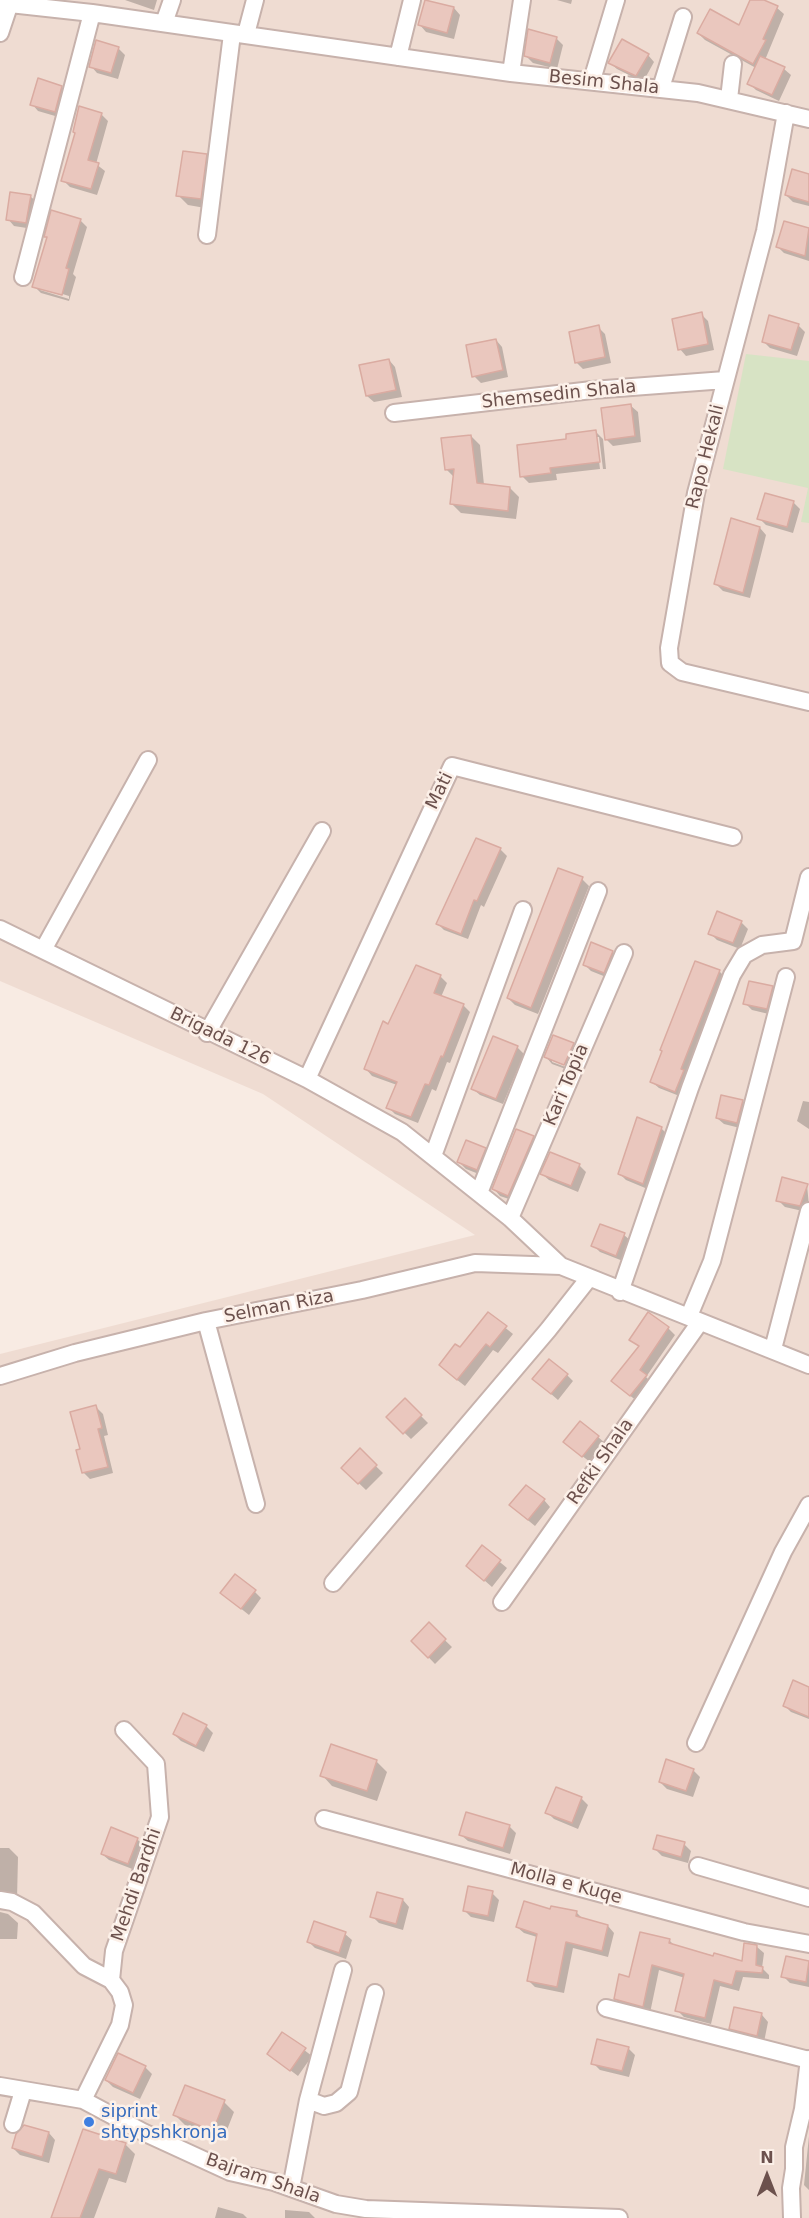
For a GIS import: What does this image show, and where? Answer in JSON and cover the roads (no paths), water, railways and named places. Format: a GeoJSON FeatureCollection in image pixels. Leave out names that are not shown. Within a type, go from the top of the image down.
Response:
{"type":"FeatureCollection","features":[{"type":"Feature","properties":{"kind":"street"},"geometry":{"type":"LineString","coordinates":[[164,23],[172,0]]}},
{"type":"Feature","properties":{"kind":"street"},"geometry":{"type":"LineString","coordinates":[[207,235],[239,34],[255,0]]}},
{"type":"Feature","properties":{"kind":"street"},"geometry":{"type":"LineString","coordinates":[[398,57],[412,0]]}},
{"type":"Feature","properties":{"kind":"street"},"geometry":{"type":"LineString","coordinates":[[511,73],[522,0]]}},
{"type":"Feature","properties":{"kind":"street"},"geometry":{"type":"LineString","coordinates":[[592,80],[616,0]]}},
{"type":"Feature","properties":{"kind":"street","name":"Besim Shala"},"geometry":{"type":"LineString","coordinates":[[0,33],[5,3],[92,13],[511,73],[661,88],[729,99],[809,119]]}},
{"type":"Feature","properties":{"kind":"street"},"geometry":{"type":"LineString","coordinates":[[23,277],[92,13]]}},
{"type":"Feature","properties":{"kind":"street"},"geometry":{"type":"LineString","coordinates":[[661,88],[683,17]]}},
{"type":"Feature","properties":{"kind":"street"},"geometry":{"type":"LineString","coordinates":[[729,99],[733,64]]}},
{"type":"Feature","properties":{"kind":"street","name":"Rapo Hekali"},"geometry":{"type":"LineString","coordinates":[[786,112],[765,231],[743,323],[725,380],[684,555],[669,648],[670,663],[682,672],[809,702]]}},
{"type":"Feature","properties":{"kind":"street","name":"Shemsedin Shala"},"geometry":{"type":"LineString","coordinates":[[394,413],[592,390],[725,380]]}},
{"type":"Feature","properties":{"kind":"street"},"geometry":{"type":"LineString","coordinates":[[43,951],[148,760]]}},
{"type":"Feature","properties":{"kind":"street","name":"Mati"},"geometry":{"type":"LineString","coordinates":[[307,1079],[452,766],[733,837]]}},
{"type":"Feature","properties":{"kind":"street"},"geometry":{"type":"LineString","coordinates":[[207,1033],[322,831]]}},
{"type":"Feature","properties":{"kind":"street"},"geometry":{"type":"LineString","coordinates":[[620,1292],[690,1088],[732,975],[744,955],[762,945],[793,941],[809,876]]}},
{"type":"Feature","properties":{"kind":"street"},"geometry":{"type":"LineString","coordinates":[[479,1193],[598,891]]}},
{"type":"Feature","properties":{"kind":"street"},"geometry":{"type":"LineString","coordinates":[[433,1156],[523,910]]}},
{"type":"Feature","properties":{"kind":"street","name":"Brigada 126"},"geometry":{"type":"LineString","coordinates":[[0,929],[207,1033],[307,1079],[402,1132],[510,1218],[561,1266]]}},
{"type":"Feature","properties":{"kind":"street","name":"Kari Topia"},"geometry":{"type":"LineString","coordinates":[[510,1218],[624,953]]}},
{"type":"Feature","properties":{"kind":"street","name":"Refki Shala"},"geometry":{"type":"LineString","coordinates":[[502,1602],[694,1319],[712,1261],[786,977]]}},
{"type":"Feature","properties":{"kind":"street"},"geometry":{"type":"LineString","coordinates":[[772,1349],[809,1211]]}},
{"type":"Feature","properties":{"kind":"street","name":"Selman Riza"},"geometry":{"type":"LineString","coordinates":[[0,1376],[75,1353],[206,1321],[362,1290],[475,1263],[561,1266]]}},
{"type":"Feature","properties":{"kind":"street"},"geometry":{"type":"LineString","coordinates":[[561,1266],[620,1292],[809,1365]]}},
{"type":"Feature","properties":{"kind":"street"},"geometry":{"type":"LineString","coordinates":[[333,1583],[548,1330],[589,1278]]}},
{"type":"Feature","properties":{"kind":"street"},"geometry":{"type":"LineString","coordinates":[[206,1321],[256,1504]]}},
{"type":"Feature","properties":{"kind":"street"},"geometry":{"type":"LineString","coordinates":[[696,1743],[783,1552],[809,1505]]}},
{"type":"Feature","properties":{"kind":"street","name":"Mehdi Bardhi"},"geometry":{"type":"LineString","coordinates":[[111,1980],[114,1951],[160,1817],[156,1764],[124,1730]]}},
{"type":"Feature","properties":{"kind":"street","name":"Molla e Kuqe"},"geometry":{"type":"LineString","coordinates":[[324,1819],[744,1932],[809,1944]]}},
{"type":"Feature","properties":{"kind":"street"},"geometry":{"type":"LineString","coordinates":[[698,1866],[809,1898]]}},
{"type":"Feature","properties":{"kind":"street"},"geometry":{"type":"LineString","coordinates":[[0,1900],[12,1902],[33,1914],[84,1966],[111,1980],[124,2005],[120,2025],[83,2100]]}},
{"type":"Feature","properties":{"kind":"street"},"geometry":{"type":"LineString","coordinates":[[291,2188],[308,2100],[343,1970]]}},
{"type":"Feature","properties":{"kind":"street"},"geometry":{"type":"LineString","coordinates":[[308,2100],[324,2106],[336,2103],[349,2092],[375,1993]]}},
{"type":"Feature","properties":{"kind":"street"},"geometry":{"type":"LineString","coordinates":[[606,2008],[809,2059],[803,2109],[794,2147],[794,2169],[790,2188],[792,2218]]}},
{"type":"Feature","properties":{"kind":"street","name":"Bajram Shala"},"geometry":{"type":"LineString","coordinates":[[0,2086],[83,2100],[143,2132],[230,2172],[291,2188],[336,2204],[395,2214],[618,2218]]}},
{"type":"Feature","properties":{"kind":"street"},"geometry":{"type":"LineString","coordinates":[[13,2124],[23,2091]]}},
{"type":"Feature","properties":{"kind":"place","name":"siprint shtypshkronja"},"geometry":{"type":"Point","coordinates":[89,2122]}}]}
